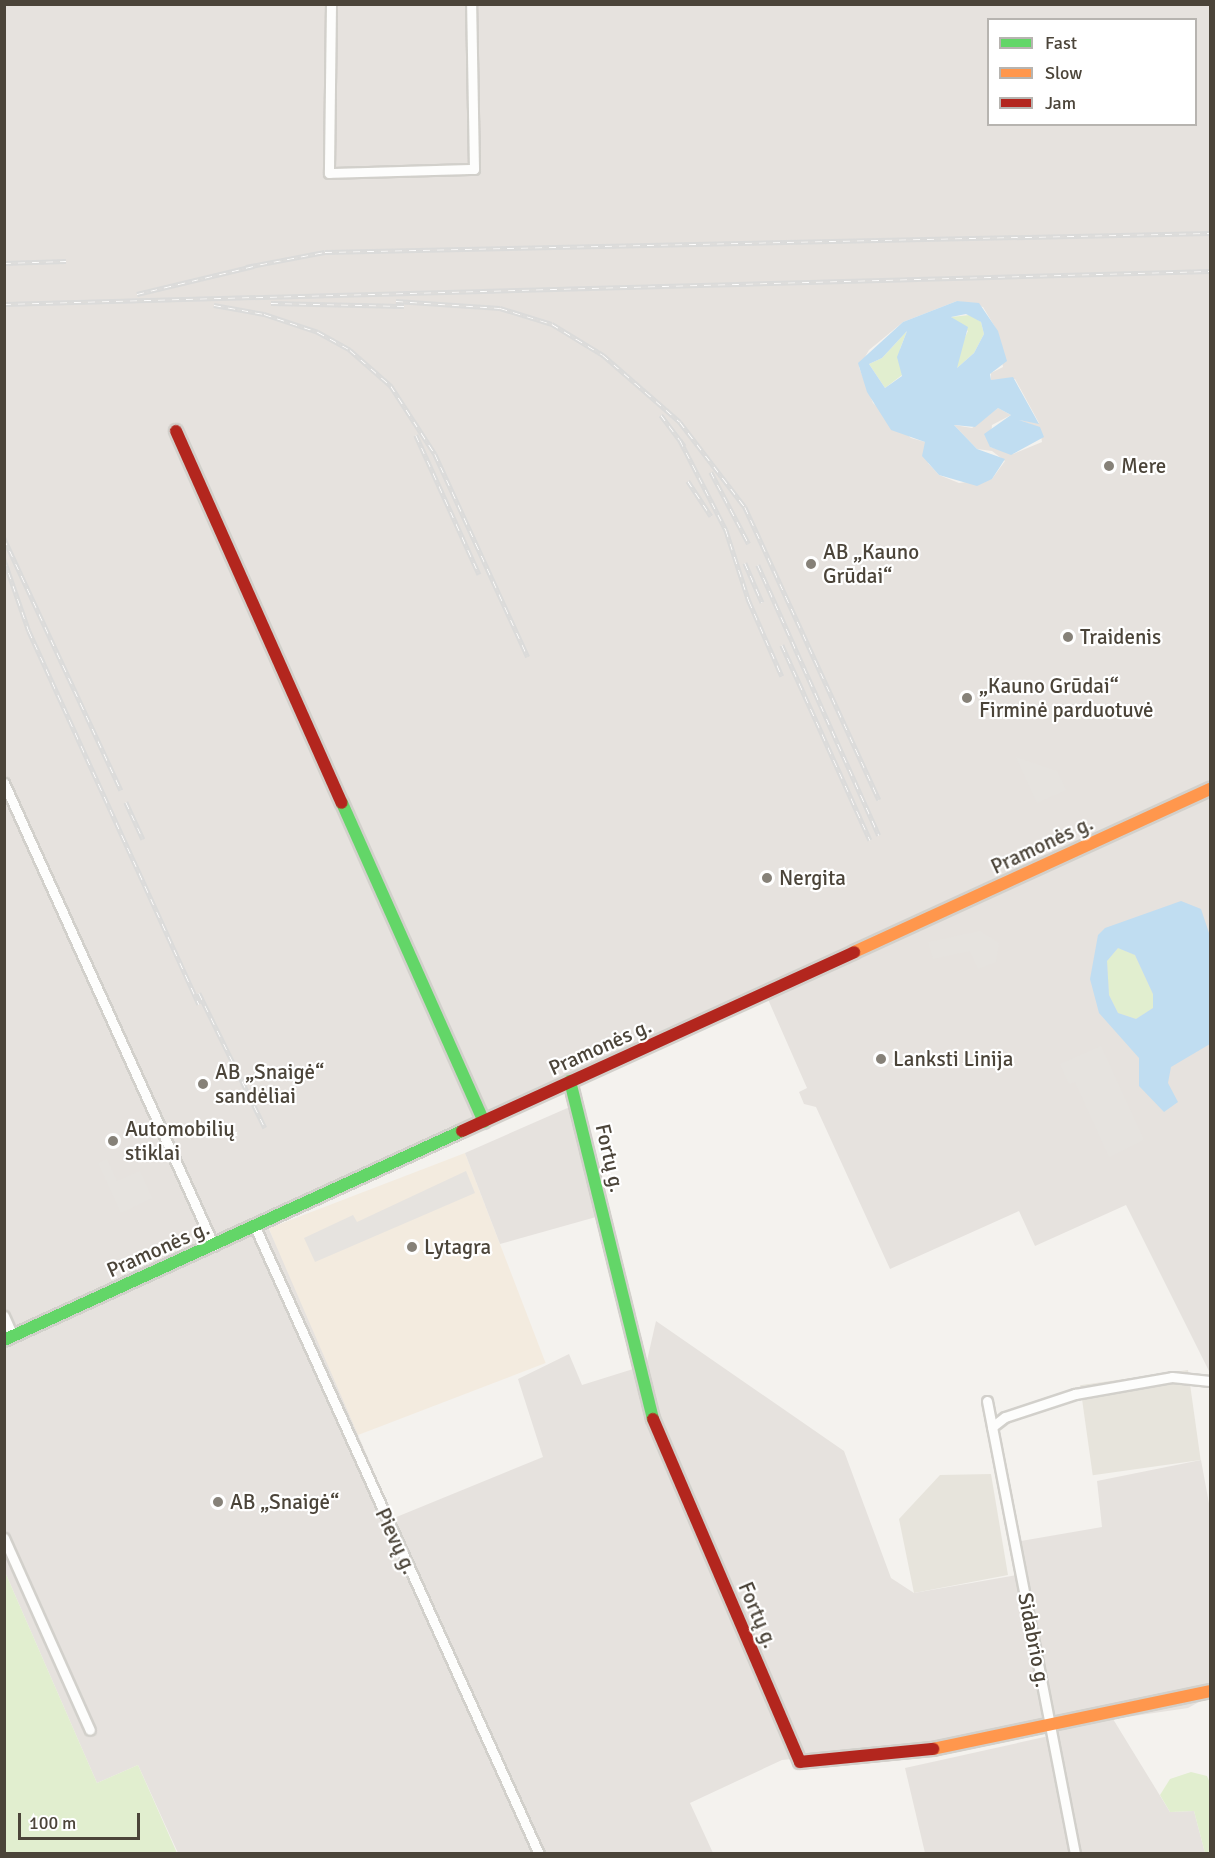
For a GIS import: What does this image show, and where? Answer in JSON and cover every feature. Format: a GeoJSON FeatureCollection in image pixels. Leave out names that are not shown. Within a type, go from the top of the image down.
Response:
{"type":"FeatureCollection","features":[{"type":"Feature","properties":{"kind":"street"},"geometry":{"type":"LineString","coordinates":[[330,4],[329,174],[474,170],[471,4]]}},
{"type":"Feature","properties":{"kind":"street"},"geometry":{"type":"LineString","coordinates":[[176,431],[484,1122]]}},
{"type":"Feature","properties":{"kind":"street"},"geometry":{"type":"LineString","coordinates":[[4,783],[214,1246]]}},
{"type":"Feature","properties":{"kind":"street","name":"Pramonės g."},"geometry":{"type":"LineString","coordinates":[[9,1338],[1210,789]]}},
{"type":"Feature","properties":{"kind":"street","name":"Fortų g."},"geometry":{"type":"LineString","coordinates":[[570,1081],[656,1430],[800,1762],[913,1753],[1210,1691]]}},
{"type":"Feature","properties":{"kind":"street","name":"Pievų g."},"geometry":{"type":"LineString","coordinates":[[255,1227],[539,1854]]}},
{"type":"Feature","properties":{"kind":"street"},"geometry":{"type":"LineString","coordinates":[[4,1316],[9,1338]]}},
{"type":"Feature","properties":{"kind":"street"},"geometry":{"type":"LineString","coordinates":[[992,1427],[1024,1410],[1075,1394],[1172,1377],[1210,1381]]}},
{"type":"Feature","properties":{"kind":"street","name":"Sidabrio g."},"geometry":{"type":"LineString","coordinates":[[987,1401],[1074,1854]]}},
{"type":"Feature","properties":{"kind":"street"},"geometry":{"type":"LineString","coordinates":[[4,1538],[90,1730]]}},
{"type":"Feature","properties":{"kind":"shaded area"},"geometry":{"type":"Polygon","coordinates":[[[4,5],[1210,5],[1210,1373],[1126,1205],[1035,1246],[1019,1211],[890,1269],[816,1107],[804,1104],[799,1092],[807,1088],[763,988],[262,1213],[394,1518],[543,1457],[518,1379],[569,1354],[582,1385],[646,1365],[656,1321],[844,1451],[891,1578],[914,1593],[1017,1575],[1045,1722],[891,1749],[782,1760],[690,1803],[713,1853],[178,1853],[138,1765],[97,1783],[5,1572],[4,5]],[[957,301],[903,322],[869,350],[859,367],[873,403],[911,438],[925,442],[928,463],[939,475],[959,483],[992,479],[1005,461],[992,451],[977,449],[954,425],[972,428],[998,408],[1011,415],[992,425],[990,447],[1013,454],[1042,442],[1040,428],[1019,420],[1039,423],[1015,379],[991,380],[991,373],[1003,367],[995,327],[983,307],[957,301]]]}},
{"type":"Feature","properties":{"kind":"shaded area"},"geometry":{"type":"Polygon","coordinates":[[[1016,757],[1057,771],[1066,790],[1037,803],[1016,757]]]}},
{"type":"Feature","properties":{"kind":"shaded area"},"geometry":{"type":"Polygon","coordinates":[[[980,931],[999,943],[996,962],[978,969],[970,951],[933,959],[928,942],[980,931]]]}},
{"type":"Feature","properties":{"kind":"shaded area"},"geometry":{"type":"Polygon","coordinates":[[[1101,1046],[1144,1140],[1109,1157],[1075,1082],[1069,1084],[1060,1064],[1101,1046]]]}},
{"type":"Feature","properties":{"kind":"shaded area"},"geometry":{"type":"Polygon","coordinates":[[[572,1106],[596,1217],[500,1244],[465,1153],[572,1106]]]}},
{"type":"Feature","properties":{"kind":"shaded area"},"geometry":{"type":"Polygon","coordinates":[[[465,1153],[546,1363],[350,1438],[269,1228],[465,1153]]]}},
{"type":"Feature","properties":{"kind":"shaded area"},"geometry":{"type":"Polygon","coordinates":[[[107,1159],[117,1181],[140,1171],[152,1198],[121,1213],[98,1163],[107,1159]]]}},
{"type":"Feature","properties":{"kind":"shaded area"},"geometry":{"type":"Polygon","coordinates":[[[466,1171],[475,1193],[315,1262],[304,1238],[353,1215],[357,1222],[466,1171]]]}},
{"type":"Feature","properties":{"kind":"shaded area"},"geometry":{"type":"Polygon","coordinates":[[[1188,1370],[1201,1460],[1093,1475],[1080,1385],[1188,1370]]]}},
{"type":"Feature","properties":{"kind":"shaded area"},"geometry":{"type":"Polygon","coordinates":[[[1201,1460],[1210,1509],[1210,1696],[1188,1708],[1113,1719],[1170,1812],[1194,1811],[1205,1853],[925,1853],[905,1768],[1058,1734],[1021,1541],[1102,1527],[1097,1481],[1201,1460]]]}},
{"type":"Feature","properties":{"kind":"shaded area"},"geometry":{"type":"Polygon","coordinates":[[[991,1474],[1008,1575],[914,1593],[899,1519],[940,1475],[991,1474]]]}},
{"type":"Feature","properties":{"kind":"green space"},"geometry":{"type":"Polygon","coordinates":[[[970,315],[981,322],[984,334],[974,353],[957,368],[956,355],[968,331],[951,317],[970,315]]]}},
{"type":"Feature","properties":{"kind":"green space"},"geometry":{"type":"Polygon","coordinates":[[[907,331],[900,349],[902,375],[885,388],[869,364],[882,358],[907,331]]]}},
{"type":"Feature","properties":{"kind":"green space"},"geometry":{"type":"Polygon","coordinates":[[[1118,948],[1135,955],[1153,994],[1153,1008],[1136,1019],[1118,1013],[1109,995],[1107,961],[1118,948]]]}},
{"type":"Feature","properties":{"kind":"green space"},"geometry":{"type":"Polygon","coordinates":[[[5,1572],[97,1783],[138,1765],[177,1853],[5,1853],[5,1572]]]}},
{"type":"Feature","properties":{"kind":"green space"},"geometry":{"type":"Polygon","coordinates":[[[1191,1772],[1207,1776],[1210,1783],[1210,1853],[1205,1853],[1194,1811],[1170,1812],[1160,1795],[1170,1779],[1191,1772]]]}},
{"type":"Feature","properties":{"kind":"water"},"geometry":{"type":"Polygon","coordinates":[[[957,301],[979,303],[998,331],[1007,361],[990,374],[991,380],[1013,377],[1039,424],[1019,420],[1040,427],[1044,437],[1011,455],[990,447],[984,434],[1011,415],[998,408],[975,427],[954,425],[977,449],[1005,459],[992,479],[977,486],[939,475],[922,456],[925,442],[891,430],[867,392],[858,363],[903,322],[957,301]],[[966,314],[951,317],[968,327],[957,368],[974,353],[984,334],[981,322],[966,314]],[[907,331],[882,358],[869,364],[885,388],[902,376],[897,357],[907,331]]]}},
{"type":"Feature","properties":{"kind":"water"},"geometry":{"type":"Polygon","coordinates":[[[1181,901],[1201,909],[1210,936],[1210,1044],[1171,1067],[1168,1083],[1178,1102],[1164,1112],[1139,1086],[1139,1058],[1099,1013],[1090,979],[1098,935],[1105,928],[1181,901]],[[1118,948],[1107,961],[1109,995],[1118,1013],[1136,1019],[1153,1008],[1153,994],[1135,955],[1118,948]]]}},
{"type":"Feature","properties":{"kind":"railway"},"geometry":{"type":"LineString","coordinates":[[246,267],[325,252],[1210,233]]}},
{"type":"Feature","properties":{"kind":"railway"},"geometry":{"type":"LineString","coordinates":[[4,263],[66,261]]}},
{"type":"Feature","properties":{"kind":"railway"},"geometry":{"type":"LineString","coordinates":[[137,294],[254,266]]}},
{"type":"Feature","properties":{"kind":"railway"},"geometry":{"type":"LineString","coordinates":[[4,304],[1210,271]]}},
{"type":"Feature","properties":{"kind":"railway"},"geometry":{"type":"LineString","coordinates":[[396,301],[500,308],[552,324],[603,355],[680,422],[745,507],[879,800]]}},
{"type":"Feature","properties":{"kind":"railway"},"geometry":{"type":"LineString","coordinates":[[271,303],[404,306]]}},
{"type":"Feature","properties":{"kind":"railway"},"geometry":{"type":"LineString","coordinates":[[214,305],[264,314],[318,332],[350,350],[391,386],[435,454],[528,657]]}},
{"type":"Feature","properties":{"kind":"railway"},"geometry":{"type":"LineString","coordinates":[[661,415],[684,446]]}},
{"type":"Feature","properties":{"kind":"railway"},"geometry":{"type":"LineString","coordinates":[[416,435],[479,574]]}},
{"type":"Feature","properties":{"kind":"railway"},"geometry":{"type":"LineString","coordinates":[[680,440],[726,530],[749,601],[782,676]]}},
{"type":"Feature","properties":{"kind":"railway"},"geometry":{"type":"LineString","coordinates":[[711,472],[749,544]]}},
{"type":"Feature","properties":{"kind":"railway"},"geometry":{"type":"LineString","coordinates":[[688,481],[711,516]]}},
{"type":"Feature","properties":{"kind":"railway"},"geometry":{"type":"LineString","coordinates":[[4,538],[121,790]]}},
{"type":"Feature","properties":{"kind":"railway"},"geometry":{"type":"LineString","coordinates":[[4,559],[29,631],[199,1004]]}},
{"type":"Feature","properties":{"kind":"railway"},"geometry":{"type":"LineString","coordinates":[[745,563],[762,602]]}},
{"type":"Feature","properties":{"kind":"railway"},"geometry":{"type":"LineString","coordinates":[[758,565],[879,835]]}},
{"type":"Feature","properties":{"kind":"railway"},"geometry":{"type":"LineString","coordinates":[[782,645],[870,840]]}},
{"type":"Feature","properties":{"kind":"railway"},"geometry":{"type":"LineString","coordinates":[[126,802],[143,839]]}},
{"type":"Feature","properties":{"kind":"railway"},"geometry":{"type":"LineString","coordinates":[[199,993],[265,1128]]}},
{"type":"Feature","properties":{"kind":"traffic: fast"},"geometry":{"type":"LineString","coordinates":[[342,803],[484,1122]]}},
{"type":"Feature","properties":{"kind":"traffic: fast"},"geometry":{"type":"LineString","coordinates":[[570,1081],[653,1419]]}},
{"type":"Feature","properties":{"kind":"traffic: fast"},"geometry":{"type":"LineString","coordinates":[[4,1340],[462,1131]]}},
{"type":"Feature","properties":{"kind":"traffic: slow"},"geometry":{"type":"LineString","coordinates":[[854,952],[1210,789]]}},
{"type":"Feature","properties":{"kind":"traffic: slow"},"geometry":{"type":"LineString","coordinates":[[933,1749],[1210,1691]]}},
{"type":"Feature","properties":{"kind":"traffic: jam"},"geometry":{"type":"LineString","coordinates":[[176,431],[342,803]]}},
{"type":"Feature","properties":{"kind":"traffic: jam"},"geometry":{"type":"LineString","coordinates":[[462,1131],[854,952]]}},
{"type":"Feature","properties":{"kind":"traffic: jam"},"geometry":{"type":"LineString","coordinates":[[653,1419],[800,1762],[933,1749]]}},
{"type":"Feature","properties":{"kind":"place","name":"Mere"},"geometry":{"type":"Point","coordinates":[1109,466]}},
{"type":"Feature","properties":{"kind":"place","name":"AB „Kauno Grūdai“"},"geometry":{"type":"Point","coordinates":[811,564]}},
{"type":"Feature","properties":{"kind":"place","name":"Traidenis"},"geometry":{"type":"Point","coordinates":[1068,637]}},
{"type":"Feature","properties":{"kind":"place","name":"„Kauno Grūdai“ Firminė parduotuvė"},"geometry":{"type":"Point","coordinates":[967,698]}},
{"type":"Feature","properties":{"kind":"place","name":"Nergita"},"geometry":{"type":"Point","coordinates":[767,878]}},
{"type":"Feature","properties":{"kind":"place","name":"Lanksti Linija"},"geometry":{"type":"Point","coordinates":[881,1059]}},
{"type":"Feature","properties":{"kind":"place","name":"AB „Snaigė“ sandėliai"},"geometry":{"type":"Point","coordinates":[203,1084]}},
{"type":"Feature","properties":{"kind":"place","name":"Automobilių stiklai"},"geometry":{"type":"Point","coordinates":[113,1141]}},
{"type":"Feature","properties":{"kind":"place","name":"Lytagra"},"geometry":{"type":"Point","coordinates":[412,1247]}},
{"type":"Feature","properties":{"kind":"place","name":"AB „Snaigė“"},"geometry":{"type":"Point","coordinates":[218,1502]}}]}
